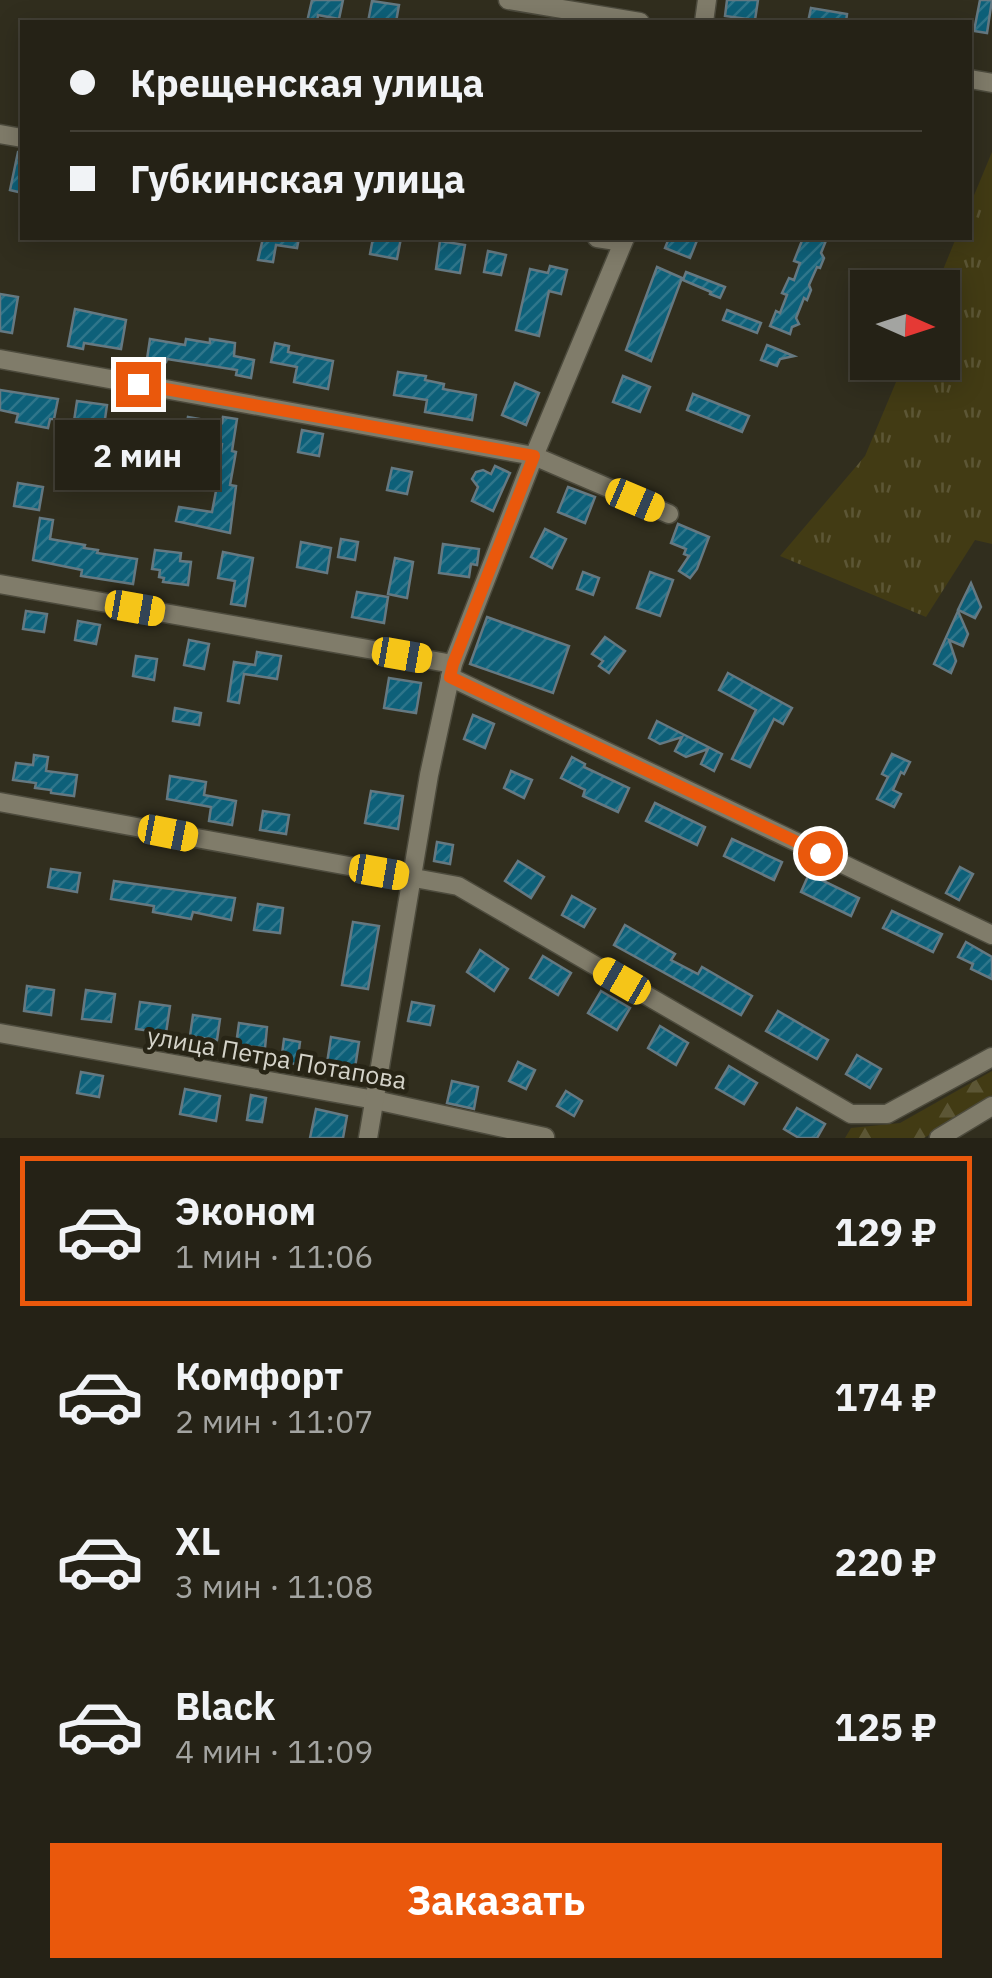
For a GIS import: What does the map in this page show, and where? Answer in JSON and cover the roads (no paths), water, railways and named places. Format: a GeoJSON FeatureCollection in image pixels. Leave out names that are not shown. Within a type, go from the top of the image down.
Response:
{"type":"FeatureCollection","features":[{"type":"Feature","properties":{"kind":"street"},"geometry":{"type":"LineString","coordinates":[[508,0],[628,20]]}},
{"type":"Feature","properties":{"kind":"street"},"geometry":{"type":"LineString","coordinates":[[368,1138],[430,776],[452,671],[534,456],[624,240]]}},
{"type":"Feature","properties":{"kind":"street"},"geometry":{"type":"LineString","coordinates":[[0,359],[534,456],[668,514]]}},
{"type":"Feature","properties":{"kind":"street"},"geometry":{"type":"LineString","coordinates":[[0,584],[452,671],[992,935]]}},
{"type":"Feature","properties":{"kind":"street"},"geometry":{"type":"LineString","coordinates":[[0,802],[458,886],[851,1114],[886,1114],[992,1058]]}},
{"type":"Feature","properties":{"kind":"street","name":"улица Петра Потапова"},"geometry":{"type":"LineString","coordinates":[[0,1032],[375,1100],[545,1136]]}},
{"type":"Feature","properties":{"kind":"street"},"geometry":{"type":"LineString","coordinates":[[939,1138],[992,1106]]}}]}
